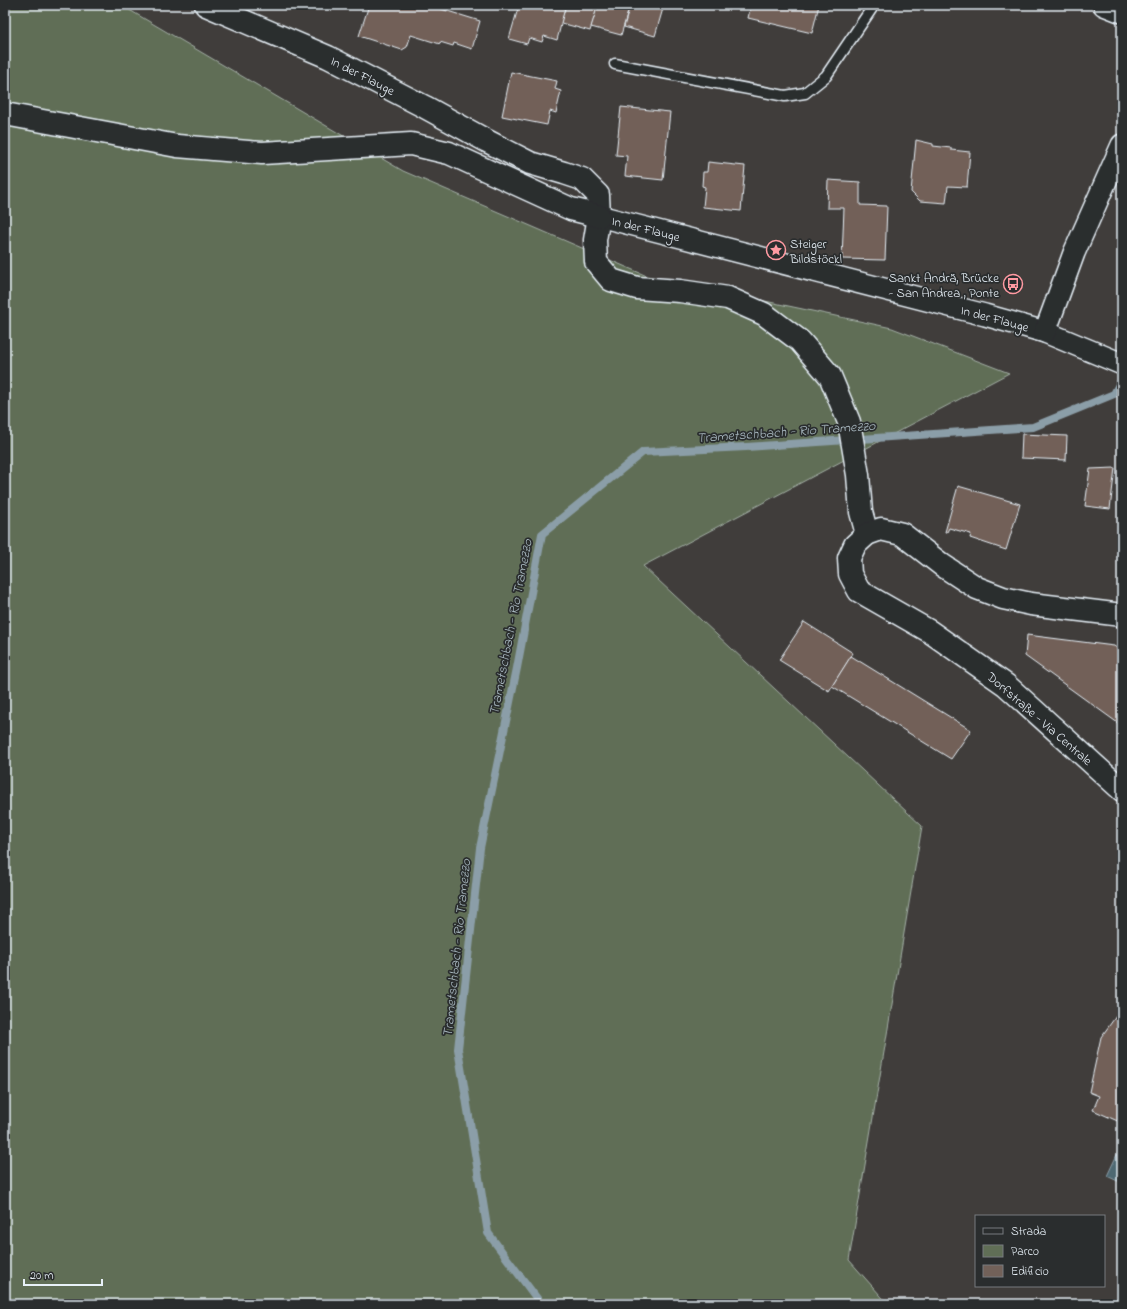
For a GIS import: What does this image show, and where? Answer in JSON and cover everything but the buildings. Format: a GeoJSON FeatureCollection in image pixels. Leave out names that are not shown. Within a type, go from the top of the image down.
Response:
{"type":"FeatureCollection","features":[{"type":"Feature","properties":{"kind":"street","name":"In der Flauge"},"geometry":{"type":"LineString","coordinates":[[206,5],[328,57],[425,107],[487,142],[530,163],[564,172],[582,179],[598,194],[599,216],[1046,332]]}},
{"type":"Feature","properties":{"kind":"street"},"geometry":{"type":"LineString","coordinates":[[1104,5],[1122,12]]}},
{"type":"Feature","properties":{"kind":"street"},"geometry":{"type":"LineString","coordinates":[[5,114],[177,146],[262,153],[411,144],[449,153],[571,209],[599,216],[595,240],[596,262],[611,280],[637,288],[680,291],[728,298],[764,314],[800,341],[830,376],[849,422],[858,475],[861,512],[865,528],[881,529],[902,534],[942,565],[978,588],[1003,598],[1031,604],[1122,615]]}},
{"type":"Feature","properties":{"kind":"street"},"geometry":{"type":"LineString","coordinates":[[1122,145],[1074,253],[1046,332],[1122,364]]}},
{"type":"Feature","properties":{"kind":"street","name":"Dorfstraße - Via Centrale"},"geometry":{"type":"LineString","coordinates":[[865,528],[849,558],[850,574],[859,591],[929,631],[1006,685],[1122,790]]}},
{"type":"Feature","properties":{"kind":"lane"},"geometry":{"type":"LineString","coordinates":[[616,64],[785,96],[804,93],[826,76],[874,5]]}},
{"type":"Feature","properties":{"kind":"green space"},"geometry":{"type":"Polygon","coordinates":[[[5,5],[121,5],[403,171],[647,276],[892,328],[1009,373],[643,566],[922,826],[849,1260],[888,1304],[5,1304],[5,5]]]}},
{"type":"Feature","properties":{"kind":"water"},"geometry":{"type":"Polygon","coordinates":[[[1122,1144],[1122,1183],[1107,1176],[1122,1144]]]}},
{"type":"Feature","properties":{"kind":"waterway","name":"Trametschbach - Rio Tramezzo"},"geometry":{"type":"LineString","coordinates":[[541,1304],[488,1233],[458,1049],[480,848],[517,668],[542,534],[643,452],[746,447],[1033,427],[1114,394],[1122,379]]}},
{"type":"Feature","properties":{"kind":"place","name":"Steiger Bildstöckl"},"geometry":{"type":"Point","coordinates":[776,250]}},
{"type":"Feature","properties":{"kind":"place","name":"Sankt Andrä, Brücke - San Andrea , Ponte"},"geometry":{"type":"Point","coordinates":[1013,284]}}]}
